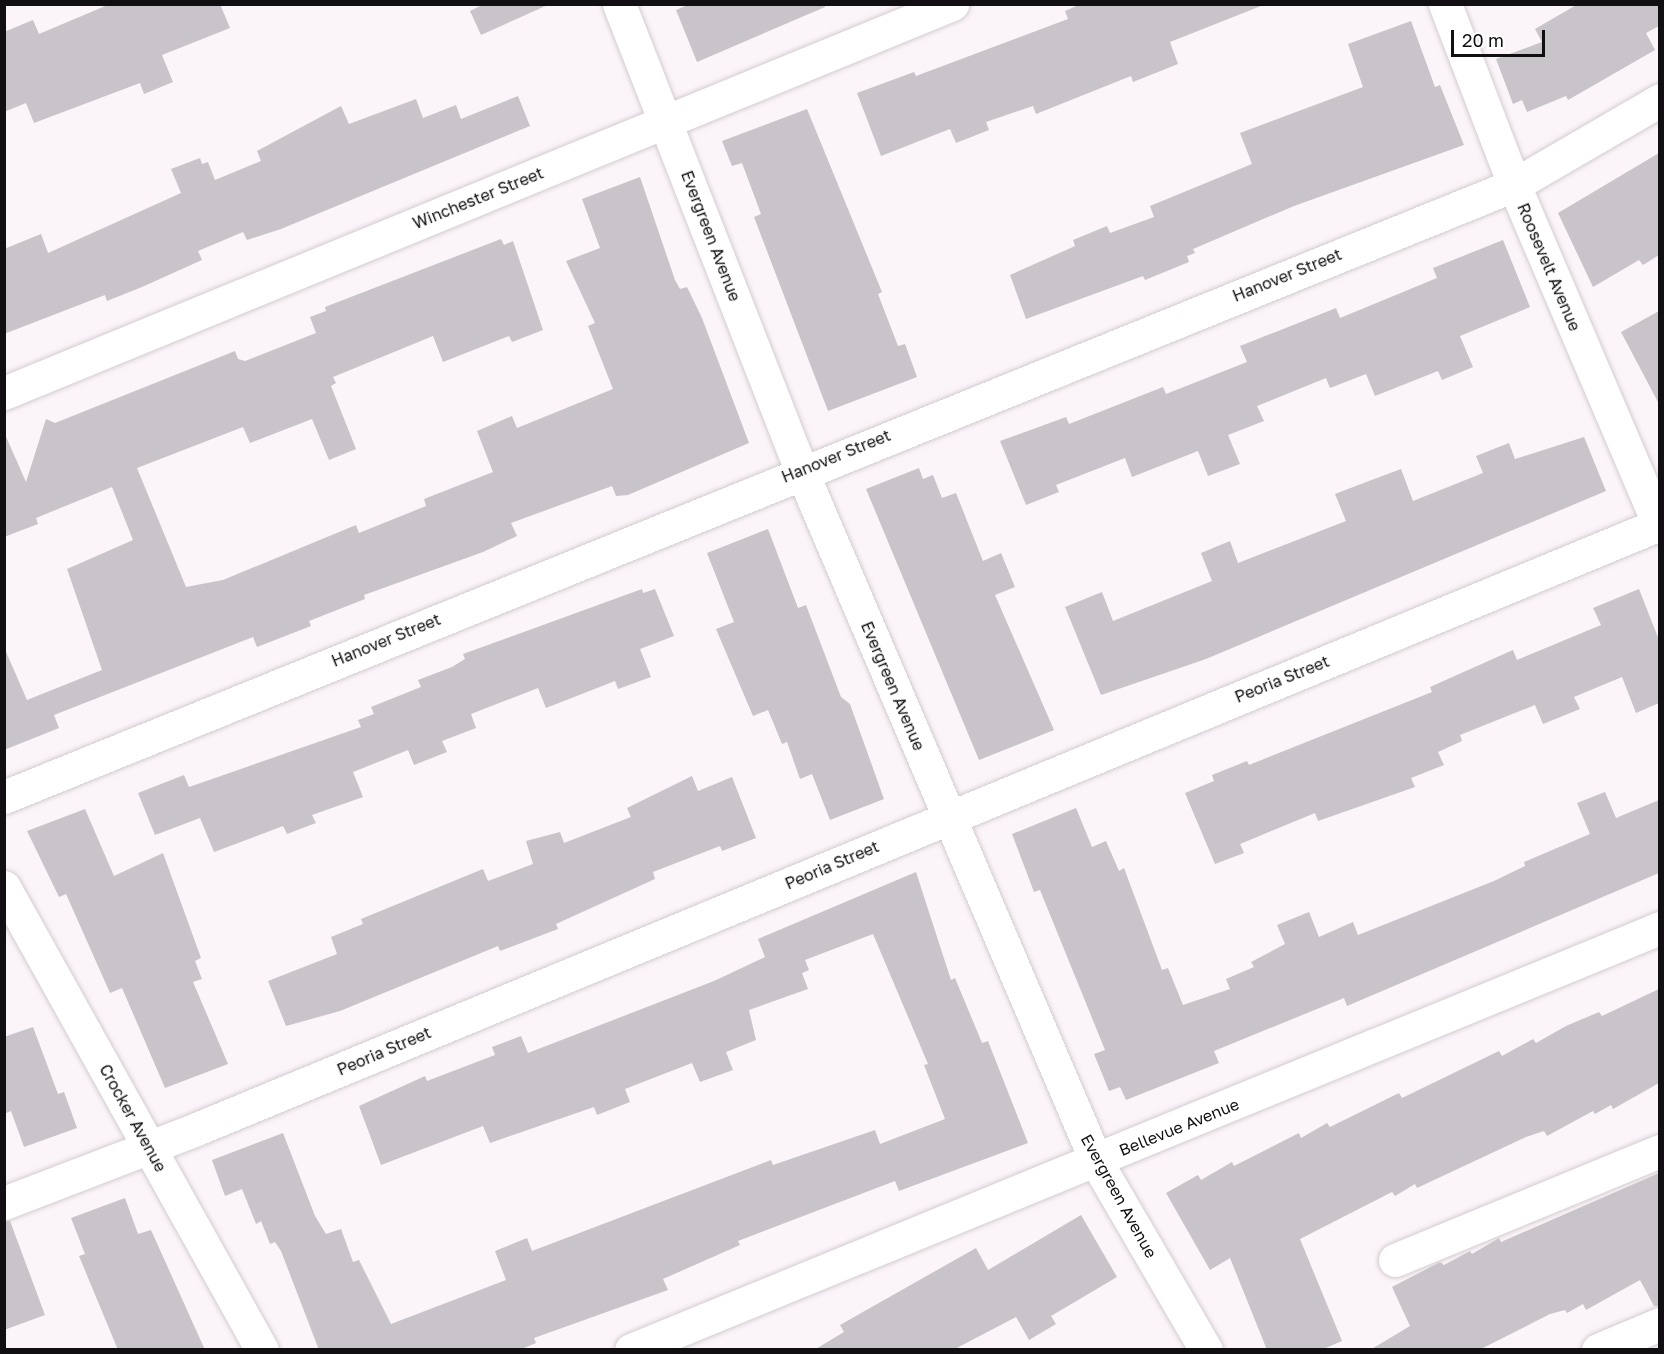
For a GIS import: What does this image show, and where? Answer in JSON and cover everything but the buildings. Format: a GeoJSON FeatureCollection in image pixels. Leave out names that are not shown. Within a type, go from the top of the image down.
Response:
{"type":"FeatureCollection","features":[{"type":"Feature","properties":{"kind":"street","name":"Evergreen Avenue"},"geometry":{"type":"LineString","coordinates":[[619,4],[801,470],[1096,1161],[1206,1350]]}},
{"type":"Feature","properties":{"kind":"street","name":"Winchester Street"},"geometry":{"type":"LineString","coordinates":[[4,393],[952,4]]}},
{"type":"Feature","properties":{"kind":"street","name":"Roosevelt Avenue"},"geometry":{"type":"LineString","coordinates":[[1445,4],[1514,185],[1659,525]]}},
{"type":"Feature","properties":{"kind":"street","name":"Hanover Street"},"geometry":{"type":"LineString","coordinates":[[4,797],[801,470],[1514,185],[1659,100]]}},
{"type":"Feature","properties":{"kind":"street","name":"Peoria Street"},"geometry":{"type":"LineString","coordinates":[[4,1203],[150,1148],[949,816],[1659,525]]}},
{"type":"Feature","properties":{"kind":"street","name":"Crocker Avenue"},"geometry":{"type":"LineString","coordinates":[[4,886],[262,1350]]}},
{"type":"Feature","properties":{"kind":"street","name":"Bellevue Avenue"},"geometry":{"type":"LineString","coordinates":[[631,1350],[1659,928]]}},
{"type":"Feature","properties":{"kind":"street"},"geometry":{"type":"LineString","coordinates":[[1395,1260],[1659,1151]]}},
{"type":"Feature","properties":{"kind":"street"},"geometry":{"type":"LineString","coordinates":[[1598,1350],[1659,1323]]}}]}
